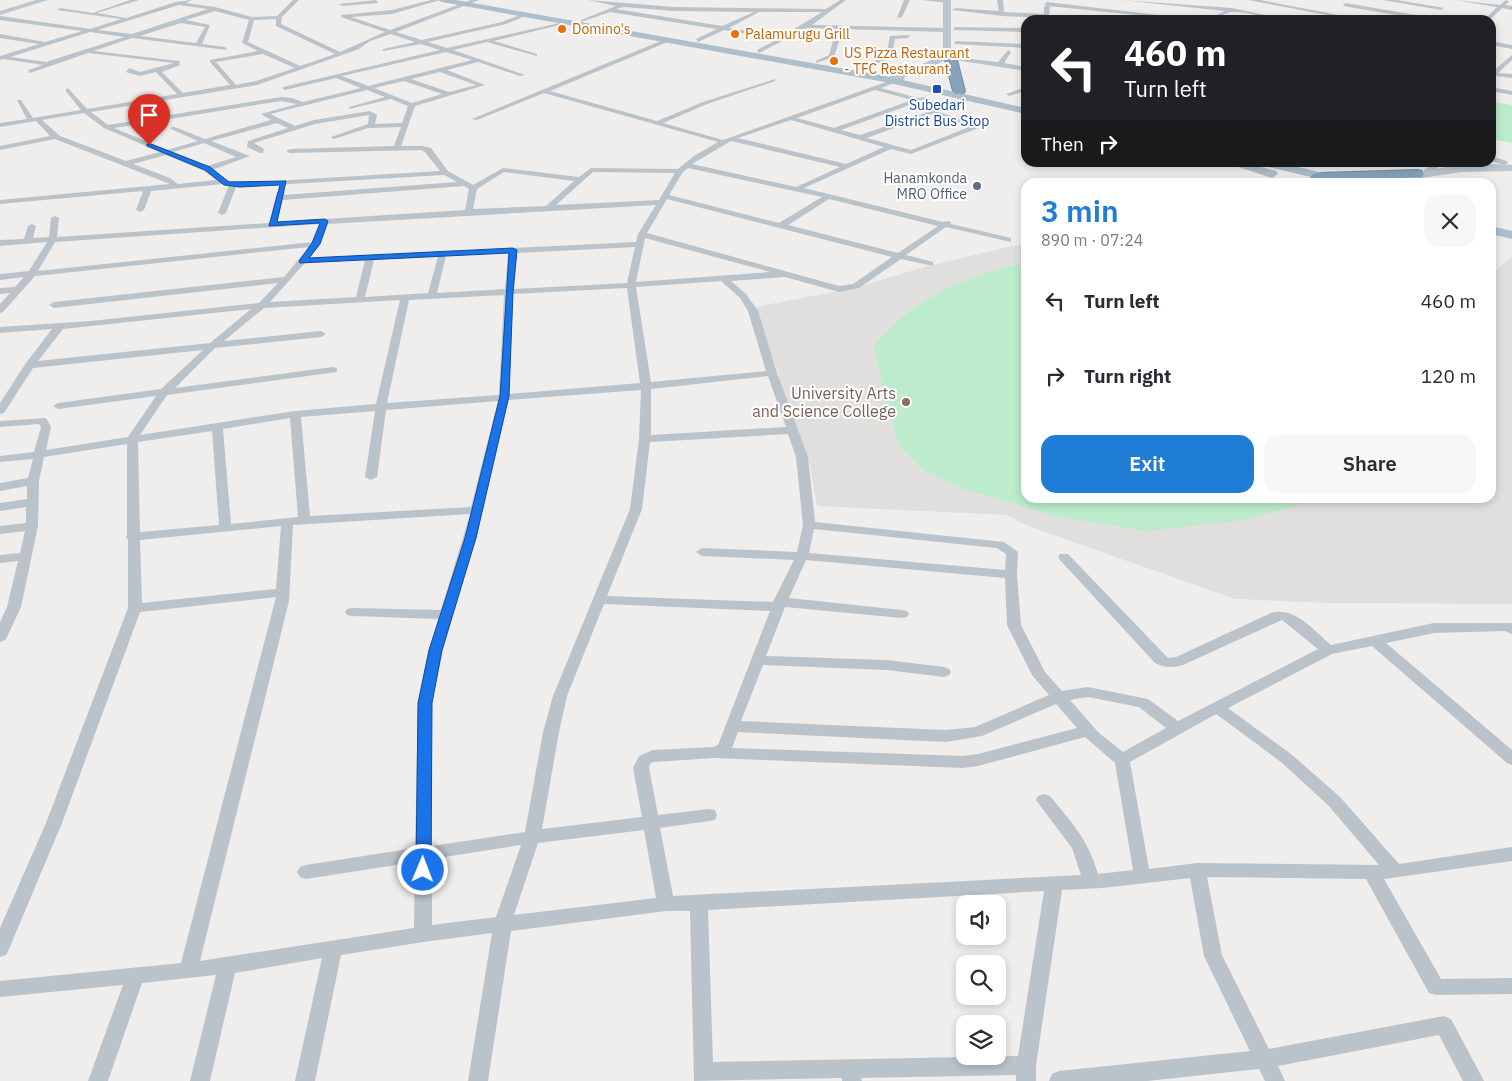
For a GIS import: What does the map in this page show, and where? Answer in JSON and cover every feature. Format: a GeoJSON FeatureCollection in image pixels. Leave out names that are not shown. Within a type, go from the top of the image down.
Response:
{"type":"FeatureCollection","features":[{"type":"Feature","properties":{"kind":"highway"},"geometry":{"type":"LineString","coordinates":[[951,60],[959,91]]}},
{"type":"Feature","properties":{"kind":"main road"},"geometry":{"type":"LineString","coordinates":[[442,0],[469,1],[858,69],[1021,110]]}},
{"type":"Feature","properties":{"kind":"main road"},"geometry":{"type":"LineString","coordinates":[[469,1],[525,15],[894,79],[1021,105]]}},
{"type":"Feature","properties":{"kind":"main road"},"geometry":{"type":"LineString","coordinates":[[1251,167],[1303,178]]}},
{"type":"Feature","properties":{"kind":"main road"},"geometry":{"type":"LineString","coordinates":[[1274,167],[1306,178]]}},
{"type":"Feature","properties":{"kind":"main road"},"geometry":{"type":"LineString","coordinates":[[1496,223],[1512,228]]}},
{"type":"Feature","properties":{"kind":"main road"},"geometry":{"type":"LineString","coordinates":[[1496,231],[1512,235]]}},
{"type":"Feature","properties":{"kind":"street"},"geometry":{"type":"LineString","coordinates":[[0,12],[36,0]]}},
{"type":"Feature","properties":{"kind":"street"},"geometry":{"type":"LineString","coordinates":[[0,12],[44,0]]}},
{"type":"Feature","properties":{"kind":"street"},"geometry":{"type":"LineString","coordinates":[[92,14],[136,0]]}},
{"type":"Feature","properties":{"kind":"street"},"geometry":{"type":"LineString","coordinates":[[1,57],[189,0]]}},
{"type":"Feature","properties":{"kind":"street"},"geometry":{"type":"LineString","coordinates":[[296,0],[279,17],[278,25],[340,54]]}},
{"type":"Feature","properties":{"kind":"street"},"geometry":{"type":"LineString","coordinates":[[437,0],[397,11],[343,16],[522,75]]}},
{"type":"Feature","properties":{"kind":"street"},"geometry":{"type":"LineString","coordinates":[[591,0],[622,5],[674,8],[828,11]]}},
{"type":"Feature","properties":{"kind":"street"},"geometry":{"type":"LineString","coordinates":[[759,51],[806,26],[843,0]]}},
{"type":"Feature","properties":{"kind":"street"},"geometry":{"type":"LineString","coordinates":[[899,17],[907,0]]}},
{"type":"Feature","properties":{"kind":"street"},"geometry":{"type":"LineString","coordinates":[[926,0],[949,0]]}},
{"type":"Feature","properties":{"kind":"street"},"geometry":{"type":"LineString","coordinates":[[949,0],[955,10]]}},
{"type":"Feature","properties":{"kind":"street"},"geometry":{"type":"LineString","coordinates":[[732,138],[875,88],[945,58],[949,0]]}},
{"type":"Feature","properties":{"kind":"street"},"geometry":{"type":"LineString","coordinates":[[1000,0],[1002,14]]}},
{"type":"Feature","properties":{"kind":"street"},"geometry":{"type":"LineString","coordinates":[[1124,0],[1165,2],[1258,15]]}},
{"type":"Feature","properties":{"kind":"street"},"geometry":{"type":"LineString","coordinates":[[1251,0],[1335,15]]}},
{"type":"Feature","properties":{"kind":"street"},"geometry":{"type":"LineString","coordinates":[[1265,15],[1294,0]]}},
{"type":"Feature","properties":{"kind":"street"},"geometry":{"type":"LineString","coordinates":[[1330,14],[1353,0]]}},
{"type":"Feature","properties":{"kind":"street"},"geometry":{"type":"LineString","coordinates":[[1386,0],[1441,8]]}},
{"type":"Feature","properties":{"kind":"street"},"geometry":{"type":"LineString","coordinates":[[1457,0],[1512,8]]}},
{"type":"Feature","properties":{"kind":"street"},"geometry":{"type":"LineString","coordinates":[[1493,15],[1508,0]]}},
{"type":"Feature","properties":{"kind":"street"},"geometry":{"type":"LineString","coordinates":[[106,127],[214,100],[235,87],[260,83],[340,54],[388,32],[469,1]]}},
{"type":"Feature","properties":{"kind":"street"},"geometry":{"type":"LineString","coordinates":[[342,4],[376,2]]}},
{"type":"Feature","properties":{"kind":"street"},"geometry":{"type":"LineString","coordinates":[[1046,15],[1046,2],[1156,15],[1165,2]]}},
{"type":"Feature","properties":{"kind":"street"},"geometry":{"type":"LineString","coordinates":[[178,3],[215,9],[252,19],[279,17]]}},
{"type":"Feature","properties":{"kind":"street"},"geometry":{"type":"LineString","coordinates":[[1431,15],[1447,4]]}},
{"type":"Feature","properties":{"kind":"street"},"geometry":{"type":"LineString","coordinates":[[583,21],[622,5]]}},
{"type":"Feature","properties":{"kind":"street"},"geometry":{"type":"LineString","coordinates":[[1345,5],[1403,15]]}},
{"type":"Feature","properties":{"kind":"street"},"geometry":{"type":"LineString","coordinates":[[47,64],[215,9]]}},
{"type":"Feature","properties":{"kind":"street"},"geometry":{"type":"LineString","coordinates":[[60,10],[129,18]]}},
{"type":"Feature","properties":{"kind":"street"},"geometry":{"type":"LineString","coordinates":[[609,10],[784,38]]}},
{"type":"Feature","properties":{"kind":"street"},"geometry":{"type":"LineString","coordinates":[[698,40],[761,10]]}},
{"type":"Feature","properties":{"kind":"street"},"geometry":{"type":"LineString","coordinates":[[955,10],[1024,15]]}},
{"type":"Feature","properties":{"kind":"street"},"geometry":{"type":"LineString","coordinates":[[948,29],[955,10]]}},
{"type":"Feature","properties":{"kind":"street"},"geometry":{"type":"LineString","coordinates":[[1220,15],[1232,10]]}},
{"type":"Feature","properties":{"kind":"street"},"geometry":{"type":"LineString","coordinates":[[385,50],[504,23],[525,15]]}},
{"type":"Feature","properties":{"kind":"street"},"geometry":{"type":"LineString","coordinates":[[0,18],[225,49]]}},
{"type":"Feature","properties":{"kind":"street"},"geometry":{"type":"LineString","coordinates":[[252,19],[245,43],[300,68]]}},
{"type":"Feature","properties":{"kind":"street"},"geometry":{"type":"LineString","coordinates":[[178,21],[208,26],[198,46]]}},
{"type":"Feature","properties":{"kind":"street"},"geometry":{"type":"LineString","coordinates":[[285,88],[566,22]]}},
{"type":"Feature","properties":{"kind":"street"},"geometry":{"type":"LineString","coordinates":[[478,1081],[503,923],[532,837],[551,732],[560,696],[636,508],[645,439],[646,386],[630,285],[640,239],[662,199],[683,168],[748,126],[937,67],[955,57],[956,43],[948,29],[917,23],[917,28]]}},
{"type":"Feature","properties":{"kind":"street"},"geometry":{"type":"LineString","coordinates":[[806,26],[1021,30]]}},
{"type":"Feature","properties":{"kind":"street"},"geometry":{"type":"LineString","coordinates":[[858,69],[889,57],[892,37],[948,29]]}},
{"type":"Feature","properties":{"kind":"street"},"geometry":{"type":"LineString","coordinates":[[0,36],[48,43]]}},
{"type":"Feature","properties":{"kind":"street"},"geometry":{"type":"LineString","coordinates":[[475,119],[668,40]]}},
{"type":"Feature","properties":{"kind":"street"},"geometry":{"type":"LineString","coordinates":[[488,41],[535,55]]}},
{"type":"Feature","properties":{"kind":"street"},"geometry":{"type":"LineString","coordinates":[[818,62],[832,56],[836,41]]}},
{"type":"Feature","properties":{"kind":"street"},"geometry":{"type":"LineString","coordinates":[[956,43],[1021,44]]}},
{"type":"Feature","properties":{"kind":"street"},"geometry":{"type":"LineString","coordinates":[[1496,44],[1512,47]]}},
{"type":"Feature","properties":{"kind":"street"},"geometry":{"type":"LineString","coordinates":[[85,51],[178,63],[138,74],[129,72],[129,70]]}},
{"type":"Feature","properties":{"kind":"street"},"geometry":{"type":"LineString","coordinates":[[235,87],[212,61],[263,52]]}},
{"type":"Feature","properties":{"kind":"street"},"geometry":{"type":"LineString","coordinates":[[1000,64],[1008,52]]}},
{"type":"Feature","properties":{"kind":"street"},"geometry":{"type":"LineString","coordinates":[[1,57],[51,65],[30,72]]}},
{"type":"Feature","properties":{"kind":"street"},"geometry":{"type":"LineString","coordinates":[[1496,72],[1512,58]]}},
{"type":"Feature","properties":{"kind":"street"},"geometry":{"type":"LineString","coordinates":[[294,128],[275,121],[264,114],[477,60]]}},
{"type":"Feature","properties":{"kind":"street"},"geometry":{"type":"LineString","coordinates":[[951,60],[1000,64],[1021,68]]}},
{"type":"Feature","properties":{"kind":"street"},"geometry":{"type":"LineString","coordinates":[[158,70],[181,95]]}},
{"type":"Feature","properties":{"kind":"street"},"geometry":{"type":"LineString","coordinates":[[336,76],[412,105],[482,85],[440,70]]}},
{"type":"Feature","properties":{"kind":"street"},"geometry":{"type":"LineString","coordinates":[[1496,75],[1512,76]]}},
{"type":"Feature","properties":{"kind":"street"},"geometry":{"type":"LineString","coordinates":[[404,79],[450,95]]}},
{"type":"Feature","properties":{"kind":"street"},"geometry":{"type":"LineString","coordinates":[[657,123],[705,103],[773,80]]}},
{"type":"Feature","properties":{"kind":"street"},"geometry":{"type":"LineString","coordinates":[[835,130],[922,100],[875,88]]}},
{"type":"Feature","properties":{"kind":"street"},"geometry":{"type":"LineString","coordinates":[[68,90],[85,111],[106,127],[207,169],[223,182],[232,185],[445,173]]}},
{"type":"Feature","properties":{"kind":"street"},"geometry":{"type":"LineString","coordinates":[[1009,94],[1021,90]]}},
{"type":"Feature","properties":{"kind":"street"},"geometry":{"type":"LineString","coordinates":[[1496,90],[1512,93]]}},
{"type":"Feature","properties":{"kind":"street"},"geometry":{"type":"LineString","coordinates":[[544,92],[657,123],[732,138],[846,166]]}},
{"type":"Feature","properties":{"kind":"street"},"geometry":{"type":"LineString","coordinates":[[0,125],[181,95],[214,100],[281,99],[292,100],[302,104]]}},
{"type":"Feature","properties":{"kind":"street"},"geometry":{"type":"LineString","coordinates":[[342,111],[393,97]]}},
{"type":"Feature","properties":{"kind":"street"},"geometry":{"type":"LineString","coordinates":[[862,138],[971,98]]}},
{"type":"Feature","properties":{"kind":"street"},"geometry":{"type":"LineString","coordinates":[[19,101],[55,137],[68,144],[96,152],[154,176],[167,178],[176,187]]}},
{"type":"Feature","properties":{"kind":"street"},"geometry":{"type":"LineString","coordinates":[[936,104],[945,107]]}},
{"type":"Feature","properties":{"kind":"street"},"geometry":{"type":"LineString","coordinates":[[397,148],[412,105]]}},
{"type":"Feature","properties":{"kind":"street"},"geometry":{"type":"LineString","coordinates":[[790,118],[911,152],[979,126],[931,112]]}},
{"type":"Feature","properties":{"kind":"street"},"geometry":{"type":"LineString","coordinates":[[207,169],[261,150],[250,145],[252,141],[321,120],[370,113],[374,115],[371,126]]}},
{"type":"Feature","properties":{"kind":"street"},"geometry":{"type":"LineString","coordinates":[[125,164],[275,121]]}},
{"type":"Feature","properties":{"kind":"street"},"geometry":{"type":"LineString","coordinates":[[334,137],[371,126],[405,125]]}},
{"type":"Feature","properties":{"kind":"street"},"geometry":{"type":"LineString","coordinates":[[173,128],[243,157]]}},
{"type":"Feature","properties":{"kind":"street"},"geometry":{"type":"LineString","coordinates":[[0,148],[55,137]]}},
{"type":"Feature","properties":{"kind":"street"},"geometry":{"type":"LineString","coordinates":[[797,188],[891,146]]}},
{"type":"Feature","properties":{"kind":"street"},"geometry":{"type":"LineString","coordinates":[[290,151],[414,147],[428,150],[445,173],[473,188]]}},
{"type":"Feature","properties":{"kind":"street"},"geometry":{"type":"LineString","coordinates":[[473,188],[514,162]]}},
{"type":"Feature","properties":{"kind":"street"},"geometry":{"type":"LineString","coordinates":[[1496,164],[1509,163]]}},
{"type":"Feature","properties":{"kind":"street"},"geometry":{"type":"LineString","coordinates":[[1425,178],[1435,167]]}},
{"type":"Feature","properties":{"kind":"street"},"geometry":{"type":"LineString","coordinates":[[1425,178],[1474,167]]}},
{"type":"Feature","properties":{"kind":"street"},"geometry":{"type":"LineString","coordinates":[[548,208],[591,170],[683,168],[797,188],[947,223],[1008,240]]}},
{"type":"Feature","properties":{"kind":"street"},"geometry":{"type":"LineString","coordinates":[[504,170],[580,179]]}},
{"type":"Feature","properties":{"kind":"street"},"geometry":{"type":"LineString","coordinates":[[0,202],[223,182]]}},
{"type":"Feature","properties":{"kind":"street"},"geometry":{"type":"LineString","coordinates":[[272,225],[284,182]]}},
{"type":"Feature","properties":{"kind":"street"},"geometry":{"type":"LineString","coordinates":[[279,198],[463,184]]}},
{"type":"Feature","properties":{"kind":"street"},"geometry":{"type":"LineString","coordinates":[[222,213],[232,185]]}},
{"type":"Feature","properties":{"kind":"street"},"geometry":{"type":"LineString","coordinates":[[469,212],[473,188]]}},
{"type":"Feature","properties":{"kind":"street"},"geometry":{"type":"LineString","coordinates":[[140,210],[148,189]]}},
{"type":"Feature","properties":{"kind":"street"},"geometry":{"type":"LineString","coordinates":[[782,225],[829,196]]}},
{"type":"Feature","properties":{"kind":"street"},"geometry":{"type":"LineString","coordinates":[[1,247],[28,241],[53,239],[548,208],[662,199],[782,225],[930,264]]}},
{"type":"Feature","properties":{"kind":"street"},"geometry":{"type":"LineString","coordinates":[[0,310],[32,274],[53,239],[55,218]]}},
{"type":"Feature","properties":{"kind":"street"},"geometry":{"type":"LineString","coordinates":[[0,949],[54,823],[134,608],[132,439],[164,392],[212,346],[262,305],[303,261],[316,244],[325,221]]}},
{"type":"Feature","properties":{"kind":"street"},"geometry":{"type":"LineString","coordinates":[[303,261],[513,250],[640,239],[839,289],[856,286],[947,223]]}},
{"type":"Feature","properties":{"kind":"street"},"geometry":{"type":"LineString","coordinates":[[28,241],[32,226]]}},
{"type":"Feature","properties":{"kind":"street"},"geometry":{"type":"LineString","coordinates":[[0,277],[316,244]]}},
{"type":"Feature","properties":{"kind":"street"},"geometry":{"type":"LineString","coordinates":[[423,934],[425,703],[436,650],[477,510],[504,396],[513,250]]}},
{"type":"Feature","properties":{"kind":"street"},"geometry":{"type":"LineString","coordinates":[[432,296],[443,253]]}},
{"type":"Feature","properties":{"kind":"street"},"geometry":{"type":"LineString","coordinates":[[360,300],[370,257]]}},
{"type":"Feature","properties":{"kind":"street"},"geometry":{"type":"LineString","coordinates":[[0,330],[91,324],[262,305],[630,285],[785,274]]}},
{"type":"Feature","properties":{"kind":"street"},"geometry":{"type":"LineString","coordinates":[[54,305],[286,279]]}},
{"type":"Feature","properties":{"kind":"street"},"geometry":{"type":"LineString","coordinates":[[714,753],[723,750],[727,744],[732,726],[779,604],[802,556],[809,525],[802,457],[750,304],[724,279]]}},
{"type":"Feature","properties":{"kind":"street"},"geometry":{"type":"LineString","coordinates":[[0,292],[18,290]]}},
{"type":"Feature","properties":{"kind":"street"},"geometry":{"type":"LineString","coordinates":[[371,477],[381,407],[405,298]]}},
{"type":"Feature","properties":{"kind":"street"},"geometry":{"type":"LineString","coordinates":[[0,411],[30,365],[60,326]]}},
{"type":"Feature","properties":{"kind":"street"},"geometry":{"type":"LineString","coordinates":[[30,365],[321,334]]}},
{"type":"Feature","properties":{"kind":"street"},"geometry":{"type":"LineString","coordinates":[[58,406],[333,370]]}},
{"type":"Feature","properties":{"kind":"street"},"geometry":{"type":"LineString","coordinates":[[0,459],[38,455],[295,414],[646,386],[772,373]]}},
{"type":"Feature","properties":{"kind":"street"},"geometry":{"type":"LineString","coordinates":[[295,414],[304,520]]}},
{"type":"Feature","properties":{"kind":"street"},"geometry":{"type":"LineString","coordinates":[[0,424],[42,420],[46,427],[33,481],[32,526],[25,556],[7,609],[0,637]]}},
{"type":"Feature","properties":{"kind":"street"},"geometry":{"type":"LineString","coordinates":[[217,425],[225,527]]}},
{"type":"Feature","properties":{"kind":"street"},"geometry":{"type":"LineString","coordinates":[[645,439],[792,430]]}},
{"type":"Feature","properties":{"kind":"street"},"geometry":{"type":"LineString","coordinates":[[0,487],[33,481]]}},
{"type":"Feature","properties":{"kind":"street"},"geometry":{"type":"LineString","coordinates":[[0,506],[33,502]]}},
{"type":"Feature","properties":{"kind":"street"},"geometry":{"type":"LineString","coordinates":[[132,538],[287,521],[375,514],[477,510]]}},
{"type":"Feature","properties":{"kind":"street"},"geometry":{"type":"LineString","coordinates":[[188,971],[280,610],[283,592],[287,521]]}},
{"type":"Feature","properties":{"kind":"street"},"geometry":{"type":"LineString","coordinates":[[809,525],[1000,545],[1012,552],[1011,574],[1014,625],[1039,675],[1089,732],[1122,760],[1142,876]]}},
{"type":"Feature","properties":{"kind":"street"},"geometry":{"type":"LineString","coordinates":[[0,530],[32,526]]}},
{"type":"Feature","properties":{"kind":"street"},"geometry":{"type":"LineString","coordinates":[[702,552],[802,556],[1011,574]]}},
{"type":"Feature","properties":{"kind":"street"},"geometry":{"type":"LineString","coordinates":[[0,559],[25,556]]}},
{"type":"Feature","properties":{"kind":"street"},"geometry":{"type":"LineString","coordinates":[[1064,557],[1160,660],[1167,664],[1178,662],[1276,616],[1290,618],[1328,650]]}},
{"type":"Feature","properties":{"kind":"street"},"geometry":{"type":"LineString","coordinates":[[134,608],[283,592]]}},
{"type":"Feature","properties":{"kind":"street"},"geometry":{"type":"LineString","coordinates":[[600,600],[779,604],[902,614]]}},
{"type":"Feature","properties":{"kind":"street"},"geometry":{"type":"LineString","coordinates":[[352,612],[446,615]]}},
{"type":"Feature","properties":{"kind":"street"},"geometry":{"type":"LineString","coordinates":[[1122,760],[1177,728],[1328,650],[1434,628],[1511,626]]}},
{"type":"Feature","properties":{"kind":"street"},"geometry":{"type":"LineString","coordinates":[[1374,640],[1512,758]]}},
{"type":"Feature","properties":{"kind":"street"},"geometry":{"type":"LineString","coordinates":[[757,660],[887,664],[944,672]]}},
{"type":"Feature","properties":{"kind":"street"},"geometry":{"type":"LineString","coordinates":[[732,726],[946,736],[968,734],[1058,697],[1088,692],[1143,703],[1177,728]]}},
{"type":"Feature","properties":{"kind":"street"},"geometry":{"type":"LineString","coordinates":[[1217,707],[1286,758],[1334,800],[1395,872]]}},
{"type":"Feature","properties":{"kind":"street"},"geometry":{"type":"LineString","coordinates":[[666,904],[641,768],[642,762],[646,758],[714,753],[963,762],[978,760],[1046,741],[1089,732]]}},
{"type":"Feature","properties":{"kind":"street"},"geometry":{"type":"LineString","coordinates":[[1044,800],[1078,843],[1084,854],[1091,882]]}},
{"type":"Feature","properties":{"kind":"street"},"geometry":{"type":"LineString","coordinates":[[306,872],[532,837],[709,815]]}},
{"type":"Feature","properties":{"kind":"street"},"geometry":{"type":"LineString","coordinates":[[0,990],[228,966],[423,934],[666,904],[1091,882],[1197,870],[1335,873],[1395,872],[1512,854]]}},
{"type":"Feature","properties":{"kind":"street"},"geometry":{"type":"LineString","coordinates":[[1197,870],[1213,956],[1275,1081]]}},
{"type":"Feature","properties":{"kind":"street"},"geometry":{"type":"LineString","coordinates":[[1370,871],[1436,987],[1512,986]]}},
{"type":"Feature","properties":{"kind":"street"},"geometry":{"type":"LineString","coordinates":[[699,903],[704,1076],[1026,1073],[1054,883]]}},
{"type":"Feature","properties":{"kind":"street"},"geometry":{"type":"LineString","coordinates":[[305,1081],[333,949]]}},
{"type":"Feature","properties":{"kind":"street"},"geometry":{"type":"LineString","coordinates":[[200,1081],[228,966]]}},
{"type":"Feature","properties":{"kind":"street"},"geometry":{"type":"LineString","coordinates":[[98,1081],[136,975]]}},
{"type":"Feature","properties":{"kind":"street"},"geometry":{"type":"LineString","coordinates":[[1059,1081],[1264,1059],[1444,1025],[1474,1081]]}},
{"type":"Feature","properties":{"kind":"shaded area","name":"University Arts and Science College"},"geometry":{"type":"Polygon","coordinates":[[[1021,244],[1021,503],[1496,503],[1496,270],[1512,256],[1512,604],[1329,603],[1235,599],[1028,526],[1006,515],[817,506],[810,465],[792,430],[778,373],[763,331],[751,308],[854,288],[931,265],[1021,244]]]}},
{"type":"Feature","properties":{"kind":"green space"},"geometry":{"type":"Polygon","coordinates":[[[1496,102],[1512,105],[1512,143],[1496,140],[1496,102]]]}},
{"type":"Feature","properties":{"kind":"green space"},"geometry":{"type":"Polygon","coordinates":[[[1021,265],[1021,503],[1305,503],[1245,520],[1146,531],[1059,517],[960,488],[923,470],[899,445],[884,395],[874,345],[914,308],[939,293],[983,274],[1021,265]]]}},
{"type":"Feature","properties":{"kind":"place","name":"Domino's"},"geometry":{"type":"Point","coordinates":[562,29]}},
{"type":"Feature","properties":{"kind":"place","name":"Palamurugu Grill"},"geometry":{"type":"Point","coordinates":[735,34]}},
{"type":"Feature","properties":{"kind":"place","name":"US Pizza Restaurant - TFC Restaurant"},"geometry":{"type":"Point","coordinates":[834,61]}},
{"type":"Feature","properties":{"kind":"place","name":"Subedari District Bus Stop"},"geometry":{"type":"Point","coordinates":[937,89]}},
{"type":"Feature","properties":{"kind":"place","name":"Hanamkonda MRO Office"},"geometry":{"type":"Point","coordinates":[977,186]}},
{"type":"Feature","properties":{"kind":"place","name":"University Arts and Science College"},"geometry":{"type":"Point","coordinates":[906,402]}},
{"type":"Feature","properties":{"kind":"route"},"geometry":{"type":"LineString","coordinates":[[149,145],[211,171],[227,184],[284,182],[272,225],[325,221],[316,244],[303,261],[513,250],[504,396],[470,538],[436,650],[425,703],[423,870]]}}]}
